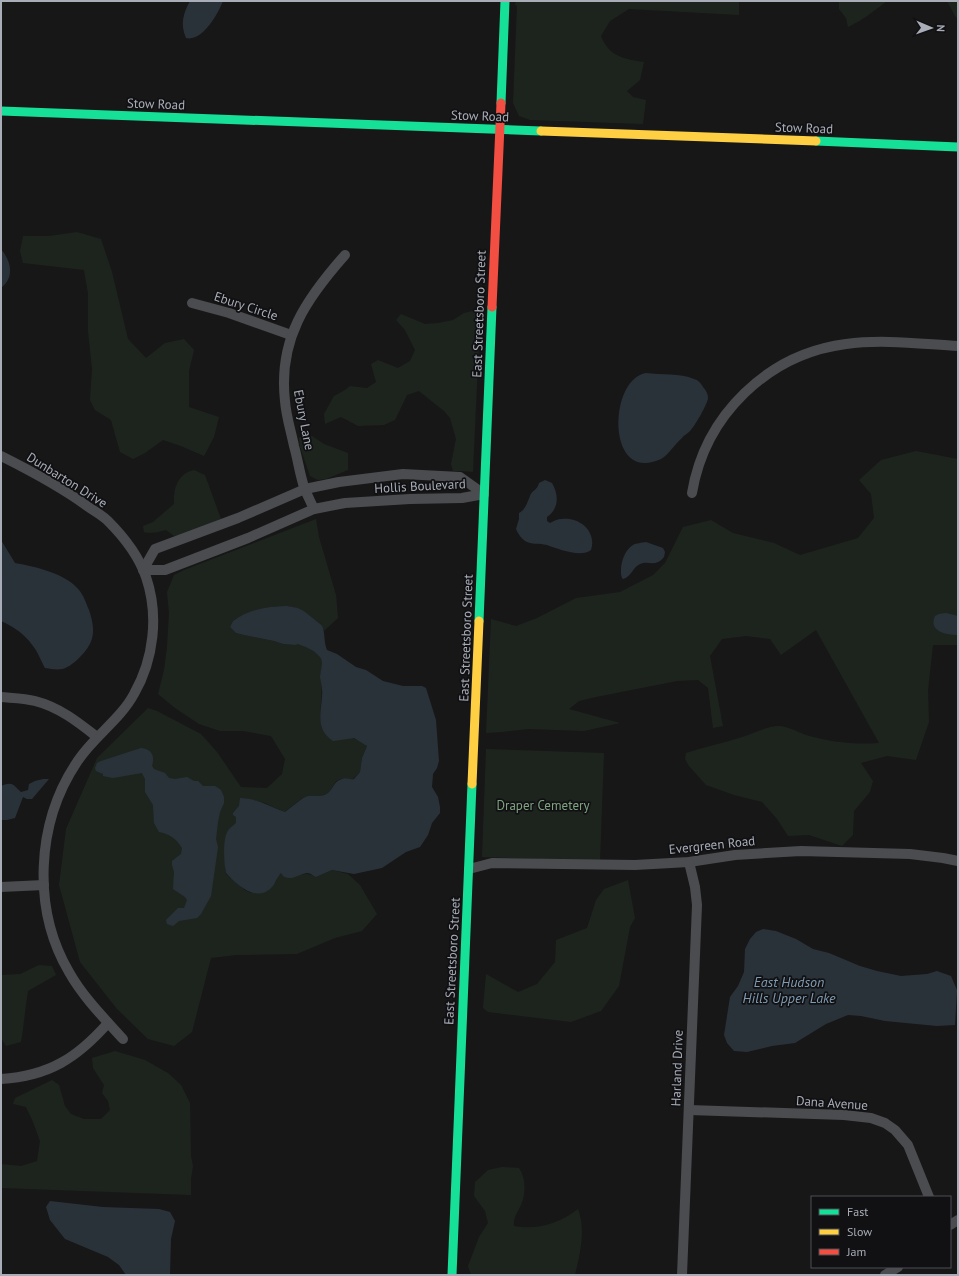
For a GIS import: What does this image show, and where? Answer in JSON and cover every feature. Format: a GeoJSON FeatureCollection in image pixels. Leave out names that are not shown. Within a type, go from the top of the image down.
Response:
{"type":"FeatureCollection","features":[{"type":"Feature","properties":{"kind":"main road","name":"East Streetsboro Street"},"geometry":{"type":"LineString","coordinates":[[452,1275],[505,1]]}},
{"type":"Feature","properties":{"kind":"main road","name":"Stow Road"},"geometry":{"type":"LineString","coordinates":[[1,111],[958,147]]}},
{"type":"Feature","properties":{"kind":"street","name":"Ebury Lane"},"geometry":{"type":"LineString","coordinates":[[314,509],[305,489],[289,424],[284,397],[285,366],[291,335],[307,302],[320,284],[345,255]]}},
{"type":"Feature","properties":{"kind":"street","name":"Ebury Circle"},"geometry":{"type":"LineString","coordinates":[[192,303],[229,313],[291,335]]}},
{"type":"Feature","properties":{"kind":"street"},"geometry":{"type":"LineString","coordinates":[[692,493],[698,465],[718,424],[729,409],[744,392],[773,370],[791,360],[820,349],[847,344],[874,342],[958,346]]}},
{"type":"Feature","properties":{"kind":"street","name":"Dunbarton Drive"},"geometry":{"type":"LineString","coordinates":[[1,456],[78,499],[107,520],[138,561],[143,570],[150,591],[153,628],[150,652],[144,675],[134,696],[97,737],[77,762],[53,811],[45,846],[44,885],[47,914],[63,960],[75,982],[123,1039]]}},
{"type":"Feature","properties":{"kind":"street","name":"Hollis Boulevard"},"geometry":{"type":"LineString","coordinates":[[403,474],[460,477],[484,494],[462,498],[410,499],[345,503],[314,509],[248,538],[165,570],[143,570],[155,549],[238,518],[305,489],[338,482],[403,474]]}},
{"type":"Feature","properties":{"kind":"street"},"geometry":{"type":"LineString","coordinates":[[1,697],[27,699],[50,705],[68,715],[97,737]]}},
{"type":"Feature","properties":{"kind":"street","name":"Evergreen Road"},"geometry":{"type":"LineString","coordinates":[[469,869],[492,863],[635,865],[689,862],[735,855],[801,851],[910,854],[958,861]]}},
{"type":"Feature","properties":{"kind":"street","name":"Harland Drive"},"geometry":{"type":"LineString","coordinates":[[682,1275],[697,905],[695,887],[689,862]]}},
{"type":"Feature","properties":{"kind":"street"},"geometry":{"type":"LineString","coordinates":[[1,887],[44,885]]}},
{"type":"Feature","properties":{"kind":"street"},"geometry":{"type":"LineString","coordinates":[[1,1079],[19,1078],[36,1074],[65,1062],[82,1050],[108,1023]]}},
{"type":"Feature","properties":{"kind":"street","name":"Dana Avenue"},"geometry":{"type":"LineString","coordinates":[[689,1110],[844,1115],[871,1118],[885,1123],[895,1130],[908,1145],[929,1196]]}},
{"type":"Feature","properties":{"kind":"street"},"geometry":{"type":"LineString","coordinates":[[885,1275],[896,1268]]}},
{"type":"Feature","properties":{"kind":"green space"},"geometry":{"type":"Polygon","coordinates":[[[516,1],[739,1],[739,15],[629,9],[610,21],[601,36],[604,43],[613,53],[630,60],[644,62],[640,80],[627,91],[633,97],[646,100],[643,124],[530,120],[519,116],[513,103],[516,1]]]}},
{"type":"Feature","properties":{"kind":"green space"},"geometry":{"type":"Polygon","coordinates":[[[839,1],[887,1],[864,18],[848,27],[846,18],[839,9],[839,1]]]}},
{"type":"Feature","properties":{"kind":"green space"},"geometry":{"type":"Polygon","coordinates":[[[947,1],[958,1],[958,19],[955,16],[947,1]]]}},
{"type":"Feature","properties":{"kind":"green space"},"geometry":{"type":"Polygon","coordinates":[[[77,232],[101,239],[112,272],[128,339],[146,358],[165,343],[184,339],[194,350],[189,371],[189,407],[219,417],[214,437],[204,456],[163,440],[145,453],[133,459],[120,452],[111,420],[95,410],[90,400],[92,369],[88,331],[88,293],[84,270],[23,263],[20,251],[23,236],[49,236],[77,232]]]}},
{"type":"Feature","properties":{"kind":"green space"},"geometry":{"type":"Polygon","coordinates":[[[476,310],[480,318],[473,472],[453,471],[451,464],[456,439],[450,418],[444,411],[419,391],[407,395],[395,420],[384,425],[358,426],[341,417],[325,424],[324,414],[334,396],[350,386],[367,388],[376,382],[371,364],[378,360],[398,368],[410,361],[415,350],[405,330],[396,320],[401,314],[425,324],[453,320],[464,313],[476,310]]]}},
{"type":"Feature","properties":{"kind":"green space"},"geometry":{"type":"Polygon","coordinates":[[[303,436],[312,436],[324,444],[348,453],[348,470],[326,479],[318,480],[310,476],[300,447],[299,438],[303,436]]]}},
{"type":"Feature","properties":{"kind":"green space"},"geometry":{"type":"Polygon","coordinates":[[[916,451],[958,459],[958,645],[933,645],[928,690],[929,722],[916,760],[887,756],[861,763],[873,781],[870,792],[854,811],[853,835],[842,846],[809,835],[788,836],[777,819],[762,802],[734,795],[706,785],[689,766],[685,759],[686,753],[776,726],[787,727],[806,735],[833,741],[861,744],[879,743],[816,630],[781,655],[770,639],[746,636],[722,639],[710,656],[723,726],[713,728],[708,688],[698,680],[677,681],[596,697],[579,701],[569,709],[620,723],[584,731],[529,729],[486,733],[491,619],[516,626],[537,618],[576,598],[620,592],[653,575],[665,563],[683,527],[711,520],[733,533],[774,543],[800,555],[858,538],[874,518],[871,494],[859,480],[881,460],[916,451]]]}},
{"type":"Feature","properties":{"kind":"green space"},"geometry":{"type":"Polygon","coordinates":[[[194,470],[205,475],[221,519],[184,535],[174,536],[166,530],[152,533],[144,532],[143,526],[153,522],[174,504],[174,493],[180,478],[184,474],[194,470]]]}},
{"type":"Feature","properties":{"kind":"green space"},"geometry":{"type":"Polygon","coordinates":[[[316,519],[319,537],[336,595],[338,618],[324,631],[320,623],[298,609],[276,606],[240,616],[233,621],[230,627],[236,633],[244,635],[283,644],[295,645],[298,643],[310,648],[319,655],[323,663],[320,676],[322,684],[320,719],[322,729],[358,740],[367,746],[362,758],[360,772],[353,779],[339,780],[335,782],[326,794],[321,796],[308,796],[285,812],[265,803],[243,798],[238,810],[237,823],[228,830],[226,836],[225,869],[226,874],[245,890],[253,893],[266,890],[276,881],[281,873],[287,878],[305,874],[316,877],[332,870],[348,874],[360,885],[377,914],[362,931],[335,938],[297,954],[236,955],[211,958],[192,1032],[174,1046],[148,1039],[117,1009],[80,962],[59,885],[66,829],[97,758],[148,708],[157,711],[201,734],[217,752],[241,787],[267,788],[282,774],[285,759],[271,736],[243,731],[220,731],[199,724],[175,708],[158,694],[164,670],[167,647],[169,613],[167,592],[174,575],[184,570],[316,519]]]}},
{"type":"Feature","properties":{"kind":"green space","name":"Draper Cemetery"},"geometry":{"type":"Polygon","coordinates":[[[486,749],[604,753],[600,861],[482,857],[486,749]]]}},
{"type":"Feature","properties":{"kind":"green space"},"geometry":{"type":"Polygon","coordinates":[[[628,880],[635,918],[630,927],[619,986],[601,1011],[571,1022],[488,1012],[483,1008],[486,974],[518,992],[537,984],[555,962],[556,940],[587,928],[596,900],[604,889],[628,880]]]}},
{"type":"Feature","properties":{"kind":"green space"},"geometry":{"type":"Polygon","coordinates":[[[39,965],[52,966],[56,975],[28,991],[21,1042],[6,1046],[1,1038],[1,975],[20,974],[39,965]]]}},
{"type":"Feature","properties":{"kind":"green space"},"geometry":{"type":"Polygon","coordinates":[[[115,1051],[145,1060],[168,1073],[181,1085],[190,1103],[191,1156],[193,1166],[191,1195],[1,1188],[1,1164],[21,1166],[37,1161],[40,1141],[26,1107],[13,1104],[15,1098],[52,1080],[59,1085],[65,1106],[71,1114],[84,1119],[101,1119],[110,1110],[108,1101],[102,1093],[104,1085],[93,1068],[92,1058],[115,1051]]]}},
{"type":"Feature","properties":{"kind":"green space"},"geometry":{"type":"Polygon","coordinates":[[[502,1167],[519,1168],[523,1176],[524,1196],[515,1217],[514,1226],[532,1227],[548,1225],[563,1219],[578,1209],[582,1225],[582,1234],[575,1275],[471,1275],[468,1266],[479,1237],[488,1223],[485,1211],[474,1196],[475,1182],[488,1170],[502,1167]]]}},
{"type":"Feature","properties":{"kind":"water"},"geometry":{"type":"Polygon","coordinates":[[[190,1],[223,1],[209,26],[198,36],[186,38],[183,28],[183,19],[190,1]]]}},
{"type":"Feature","properties":{"kind":"water"},"geometry":{"type":"Polygon","coordinates":[[[1,249],[9,264],[10,274],[5,284],[1,288],[1,249]]]}},
{"type":"Feature","properties":{"kind":"water"},"geometry":{"type":"Polygon","coordinates":[[[646,373],[677,375],[695,379],[705,389],[708,398],[703,410],[691,430],[666,455],[661,459],[643,463],[630,457],[622,445],[619,428],[620,410],[625,393],[633,379],[646,373]]]}},
{"type":"Feature","properties":{"kind":"water"},"geometry":{"type":"Polygon","coordinates":[[[545,480],[552,483],[557,497],[556,506],[547,517],[547,521],[550,523],[559,519],[569,519],[581,523],[586,527],[592,537],[591,550],[581,553],[569,552],[547,545],[528,542],[519,534],[516,529],[519,513],[525,508],[531,494],[537,488],[539,483],[545,480]]]}},
{"type":"Feature","properties":{"kind":"water"},"geometry":{"type":"Polygon","coordinates":[[[1,540],[15,563],[41,569],[58,575],[73,584],[84,597],[93,624],[91,642],[84,653],[74,663],[63,669],[45,668],[36,651],[23,634],[1,621],[1,540]]]}},
{"type":"Feature","properties":{"kind":"water"},"geometry":{"type":"Polygon","coordinates":[[[646,542],[663,548],[665,552],[664,557],[655,563],[640,564],[626,578],[623,579],[621,569],[624,555],[634,544],[646,542]]]}},
{"type":"Feature","properties":{"kind":"water"},"geometry":{"type":"Polygon","coordinates":[[[287,606],[302,610],[321,625],[324,631],[327,650],[337,654],[356,667],[366,670],[383,681],[403,686],[422,686],[426,688],[436,720],[439,761],[433,774],[432,787],[438,797],[440,813],[432,823],[428,835],[420,847],[406,852],[382,868],[354,874],[332,870],[316,877],[310,873],[307,873],[293,878],[286,878],[281,873],[270,889],[258,894],[246,890],[226,873],[224,857],[225,838],[229,829],[236,823],[236,817],[233,813],[239,806],[240,798],[257,801],[285,812],[308,796],[322,796],[327,794],[339,780],[345,778],[354,779],[360,772],[362,758],[367,746],[354,738],[333,741],[327,736],[321,726],[320,715],[322,691],[320,677],[322,661],[317,654],[298,644],[283,644],[236,633],[230,627],[233,621],[251,611],[287,606]]]}},
{"type":"Feature","properties":{"kind":"water"},"geometry":{"type":"Polygon","coordinates":[[[946,613],[958,616],[958,635],[940,632],[934,626],[935,616],[946,613]]]}},
{"type":"Feature","properties":{"kind":"water"},"geometry":{"type":"Polygon","coordinates":[[[141,748],[150,751],[152,754],[152,766],[154,769],[165,773],[169,778],[175,779],[187,777],[194,781],[198,781],[203,786],[215,786],[221,790],[224,797],[224,803],[218,822],[216,839],[218,847],[211,896],[201,914],[197,918],[179,921],[173,926],[167,924],[166,920],[178,908],[184,908],[187,900],[173,889],[174,872],[172,861],[181,854],[182,848],[172,837],[159,832],[154,823],[153,805],[145,792],[145,779],[142,773],[113,778],[103,776],[103,774],[96,771],[95,768],[97,763],[101,761],[141,748]]]}},
{"type":"Feature","properties":{"kind":"water"},"geometry":{"type":"Polygon","coordinates":[[[43,779],[49,779],[32,799],[23,797],[15,818],[1,820],[1,786],[10,784],[21,792],[28,790],[29,784],[43,779]]]}},
{"type":"Feature","properties":{"kind":"water","name":"East Hudson Hills Upper Lake"},"geometry":{"type":"Polygon","coordinates":[[[763,929],[776,931],[796,939],[813,949],[829,953],[860,966],[877,971],[901,976],[927,974],[937,971],[951,976],[957,990],[955,1025],[937,1026],[885,1021],[848,1015],[826,1024],[795,1043],[772,1046],[747,1052],[734,1051],[727,1043],[724,1035],[730,997],[738,986],[744,972],[745,949],[750,939],[756,932],[763,929]]]}},
{"type":"Feature","properties":{"kind":"water"},"geometry":{"type":"Polygon","coordinates":[[[50,1201],[103,1207],[159,1209],[170,1212],[175,1221],[171,1239],[170,1275],[126,1275],[119,1265],[108,1257],[65,1239],[50,1220],[46,1207],[50,1201]]]}},
{"type":"Feature","properties":{"kind":"traffic: fast"},"geometry":{"type":"LineString","coordinates":[[501,103],[505,1]]}},
{"type":"Feature","properties":{"kind":"traffic: fast"},"geometry":{"type":"LineString","coordinates":[[1,111],[541,131]]}},
{"type":"Feature","properties":{"kind":"traffic: fast"},"geometry":{"type":"LineString","coordinates":[[816,141],[958,147]]}},
{"type":"Feature","properties":{"kind":"traffic: fast"},"geometry":{"type":"LineString","coordinates":[[479,621],[492,307]]}},
{"type":"Feature","properties":{"kind":"traffic: fast"},"geometry":{"type":"LineString","coordinates":[[452,1275],[472,784]]}},
{"type":"Feature","properties":{"kind":"traffic: slow"},"geometry":{"type":"LineString","coordinates":[[541,131],[816,141]]}},
{"type":"Feature","properties":{"kind":"traffic: slow"},"geometry":{"type":"LineString","coordinates":[[472,784],[479,621]]}},
{"type":"Feature","properties":{"kind":"traffic: jam"},"geometry":{"type":"LineString","coordinates":[[492,307],[501,103]]}}]}
